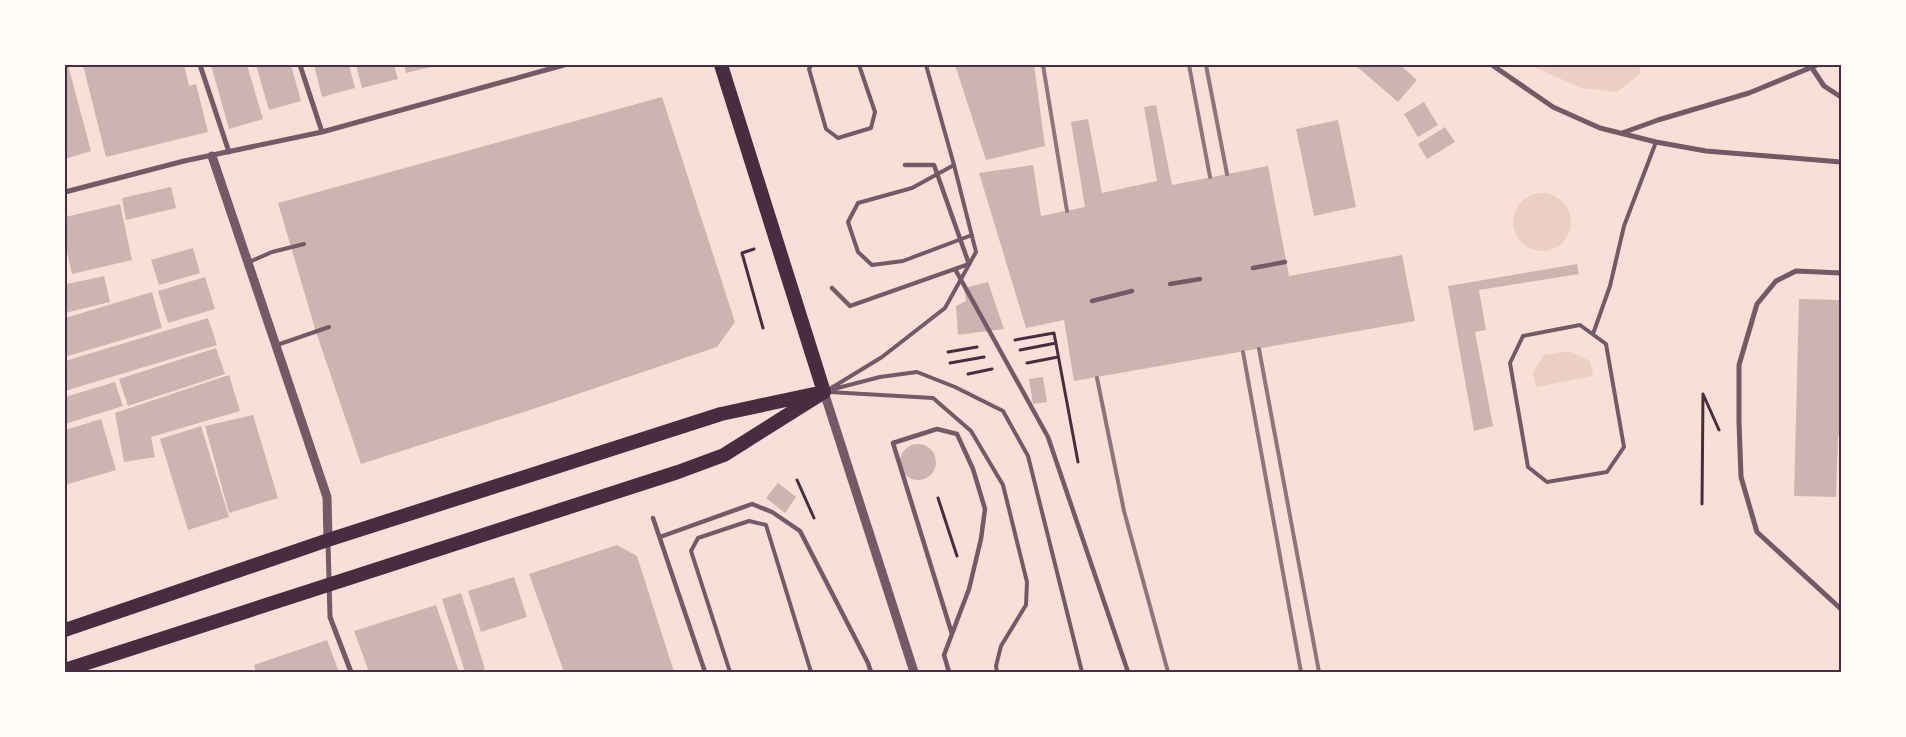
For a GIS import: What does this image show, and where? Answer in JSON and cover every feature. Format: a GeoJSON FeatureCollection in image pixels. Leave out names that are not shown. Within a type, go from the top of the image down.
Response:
{"type":"FeatureCollection","features":[{"type":"Feature","properties":{"kind":"highway"},"geometry":{"type":"LineString","coordinates":[[721,65],[824,392]]}},
{"type":"Feature","properties":{"kind":"highway"},"geometry":{"type":"LineString","coordinates":[[65,630],[328,540],[721,414],[824,392]]}},
{"type":"Feature","properties":{"kind":"highway"},"geometry":{"type":"LineString","coordinates":[[65,670],[697,466],[724,455],[824,392]]}},
{"type":"Feature","properties":{"kind":"street"},"geometry":{"type":"LineString","coordinates":[[200,65],[229,152]]}},
{"type":"Feature","properties":{"kind":"street"},"geometry":{"type":"LineString","coordinates":[[300,65],[322,132]]}},
{"type":"Feature","properties":{"kind":"street"},"geometry":{"type":"LineString","coordinates":[[535,65],[538,73]]}},
{"type":"Feature","properties":{"kind":"street"},"geometry":{"type":"LineString","coordinates":[[65,192],[184,161],[322,132],[564,65]]}},
{"type":"Feature","properties":{"kind":"street"},"geometry":{"type":"LineString","coordinates":[[1492,65],[1553,107],[1600,128],[1656,142],[1706,151],[1841,162]]}},
{"type":"Feature","properties":{"kind":"street"},"geometry":{"type":"LineString","coordinates":[[1622,133],[1658,120],[1749,93],[1815,67],[1824,86],[1841,97]]}},
{"type":"Feature","properties":{"kind":"street"},"geometry":{"type":"LineString","coordinates":[[212,156],[327,497],[330,617],[351,672]]}},
{"type":"Feature","properties":{"kind":"street"},"geometry":{"type":"LineString","coordinates":[[832,288],[850,306],[969,264],[934,165],[905,165]]}},
{"type":"Feature","properties":{"kind":"street"},"geometry":{"type":"LineString","coordinates":[[1253,268],[1285,262]]}},
{"type":"Feature","properties":{"kind":"street"},"geometry":{"type":"LineString","coordinates":[[955,269],[1048,437],[1128,672]]}},
{"type":"Feature","properties":{"kind":"street"},"geometry":{"type":"LineString","coordinates":[[1841,274],[1796,271],[1776,281],[1757,304],[1739,365],[1739,422],[1741,477],[1757,532],[1841,609]]}},
{"type":"Feature","properties":{"kind":"street"},"geometry":{"type":"LineString","coordinates":[[1170,284],[1200,278]]}},
{"type":"Feature","properties":{"kind":"street"},"geometry":{"type":"LineString","coordinates":[[1092,301],[1132,291]]}},
{"type":"Feature","properties":{"kind":"street"},"geometry":{"type":"LineString","coordinates":[[824,392],[914,672]]}},
{"type":"Feature","properties":{"kind":"street"},"geometry":{"type":"LineString","coordinates":[[949,672],[944,655],[952,634],[969,589],[981,539],[985,509],[974,469],[957,434],[937,428],[893,443],[952,634]]}},
{"type":"Feature","properties":{"kind":"street"},"geometry":{"type":"LineString","coordinates":[[660,537],[752,504],[772,512],[800,531],[871,672]]}},
{"type":"Feature","properties":{"kind":"street"},"geometry":{"type":"LineString","coordinates":[[653,518],[705,672]]}},
{"type":"Feature","properties":{"kind":"lane"},"geometry":{"type":"LineString","coordinates":[[811,65],[809,69],[826,129],[838,138],[871,128],[874,112],[859,65]]}},
{"type":"Feature","properties":{"kind":"lane"},"geometry":{"type":"LineString","coordinates":[[824,392],[882,357],[944,308],[976,252],[926,65]]}},
{"type":"Feature","properties":{"kind":"lane"},"geometry":{"type":"LineString","coordinates":[[1593,334],[1610,286],[1624,226],[1656,142]]}},
{"type":"Feature","properties":{"kind":"lane"},"geometry":{"type":"LineString","coordinates":[[954,165],[912,188],[858,203],[848,222],[858,252],[872,264],[903,261],[972,235]]}},
{"type":"Feature","properties":{"kind":"lane"},"geometry":{"type":"LineString","coordinates":[[247,262],[272,252],[304,244]]}},
{"type":"Feature","properties":{"kind":"lane"},"geometry":{"type":"LineString","coordinates":[[1580,325],[1593,334],[1606,344],[1624,446],[1607,472],[1547,482],[1528,467],[1510,363],[1523,336],[1580,325]]}},
{"type":"Feature","properties":{"kind":"lane"},"geometry":{"type":"LineString","coordinates":[[275,346],[329,327]]}},
{"type":"Feature","properties":{"kind":"lane"},"geometry":{"type":"LineString","coordinates":[[824,392],[880,377],[917,372],[955,387],[1003,411],[1028,456],[1082,672]]}},
{"type":"Feature","properties":{"kind":"lane"},"geometry":{"type":"LineString","coordinates":[[824,392],[933,398],[971,431],[1003,485],[1027,582],[1026,605],[1001,646],[996,666],[997,672]]}},
{"type":"Feature","properties":{"kind":"lane"},"geometry":{"type":"LineString","coordinates":[[730,672],[691,551],[698,538],[749,522],[766,525],[810,672]]}},
{"type":"Feature","properties":{"kind":"path"},"geometry":{"type":"LineString","coordinates":[[754,249],[742,253],[763,328]]}},
{"type":"Feature","properties":{"kind":"path"},"geometry":{"type":"LineString","coordinates":[[1702,504],[1703,394],[1722,436]]}},
{"type":"Feature","properties":{"kind":"path"},"geometry":{"type":"LineString","coordinates":[[938,498],[969,589]]}},
{"type":"Feature","properties":{"kind":"shaded area"},"geometry":{"type":"Polygon","coordinates":[[[1530,65],[1640,65],[1640,74],[1617,92],[1581,88],[1530,65]]]}},
{"type":"Feature","properties":{"kind":"shaded area"},"geometry":{"type":"Polygon","coordinates":[[[1536,193],[1548,193],[1563,201],[1571,216],[1571,228],[1563,243],[1548,251],[1536,251],[1521,243],[1513,228],[1513,216],[1521,201],[1536,193]]]}},
{"type":"Feature","properties":{"kind":"shaded area"},"geometry":{"type":"Polygon","coordinates":[[[1569,351],[1590,361],[1593,376],[1536,387],[1533,372],[1544,355],[1569,351]]]}},
{"type":"Feature","properties":{"kind":"building"},"geometry":{"type":"Polygon","coordinates":[[[65,65],[68,65],[91,151],[65,159],[65,65]]]}},
{"type":"Feature","properties":{"kind":"building"},"geometry":{"type":"Polygon","coordinates":[[[83,65],[184,65],[189,86],[196,84],[208,132],[106,157],[83,65]]]}},
{"type":"Feature","properties":{"kind":"building"},"geometry":{"type":"Polygon","coordinates":[[[211,65],[247,65],[263,119],[229,129],[211,65]]]}},
{"type":"Feature","properties":{"kind":"building"},"geometry":{"type":"Polygon","coordinates":[[[256,65],[291,65],[301,101],[269,110],[256,65]]]}},
{"type":"Feature","properties":{"kind":"building"},"geometry":{"type":"Polygon","coordinates":[[[314,65],[349,65],[355,88],[322,97],[314,65]]]}},
{"type":"Feature","properties":{"kind":"building"},"geometry":{"type":"Polygon","coordinates":[[[356,65],[394,65],[398,79],[362,88],[356,65]]]}},
{"type":"Feature","properties":{"kind":"building"},"geometry":{"type":"Polygon","coordinates":[[[404,65],[435,65],[435,66],[406,73],[404,65]]]}},
{"type":"Feature","properties":{"kind":"building"},"geometry":{"type":"Polygon","coordinates":[[[955,65],[1034,65],[1045,146],[986,160],[955,65]]]}},
{"type":"Feature","properties":{"kind":"building"},"geometry":{"type":"Polygon","coordinates":[[[1355,65],[1400,65],[1417,80],[1398,102],[1355,65]]]}},
{"type":"Feature","properties":{"kind":"building"},"geometry":{"type":"Polygon","coordinates":[[[662,97],[735,322],[717,347],[361,464],[316,332],[278,203],[662,97]]]}},
{"type":"Feature","properties":{"kind":"building"},"geometry":{"type":"Polygon","coordinates":[[[1424,102],[1438,125],[1418,137],[1404,114],[1424,102]]]}},
{"type":"Feature","properties":{"kind":"building"},"geometry":{"type":"Polygon","coordinates":[[[1156,105],[1172,185],[1268,166],[1289,276],[1402,255],[1415,321],[1074,381],[1064,320],[1026,328],[979,173],[1033,165],[1041,216],[1085,207],[1071,122],[1088,119],[1102,193],[1157,181],[1144,107],[1156,105]]]}},
{"type":"Feature","properties":{"kind":"building"},"geometry":{"type":"Polygon","coordinates":[[[1338,120],[1356,207],[1314,216],[1296,129],[1338,120]]]}},
{"type":"Feature","properties":{"kind":"building"},"geometry":{"type":"Polygon","coordinates":[[[1445,127],[1455,142],[1427,159],[1418,144],[1445,127]]]}},
{"type":"Feature","properties":{"kind":"building"},"geometry":{"type":"Polygon","coordinates":[[[171,187],[176,208],[126,220],[122,198],[171,187]]]}},
{"type":"Feature","properties":{"kind":"building"},"geometry":{"type":"Polygon","coordinates":[[[120,204],[132,260],[72,274],[65,243],[65,217],[120,204]]]}},
{"type":"Feature","properties":{"kind":"building"},"geometry":{"type":"Polygon","coordinates":[[[193,248],[200,273],[159,285],[151,260],[193,248]]]}},
{"type":"Feature","properties":{"kind":"building"},"geometry":{"type":"Polygon","coordinates":[[[1577,264],[1579,274],[1479,290],[1486,330],[1475,332],[1493,426],[1474,431],[1448,286],[1577,264]]]}},
{"type":"Feature","properties":{"kind":"building"},"geometry":{"type":"Polygon","coordinates":[[[104,276],[110,302],[65,313],[65,279],[67,284],[104,276]]]}},
{"type":"Feature","properties":{"kind":"building"},"geometry":{"type":"Polygon","coordinates":[[[205,277],[215,309],[168,323],[158,291],[205,277]]]}},
{"type":"Feature","properties":{"kind":"building"},"geometry":{"type":"Polygon","coordinates":[[[988,282],[1004,329],[958,335],[956,306],[966,301],[964,288],[988,282]]]}},
{"type":"Feature","properties":{"kind":"building"},"geometry":{"type":"Polygon","coordinates":[[[152,292],[162,328],[65,357],[65,318],[152,292]]]}},
{"type":"Feature","properties":{"kind":"building"},"geometry":{"type":"Polygon","coordinates":[[[1799,299],[1841,300],[1839,401],[1841,401],[1841,436],[1838,436],[1836,497],[1794,496],[1799,299]]]}},
{"type":"Feature","properties":{"kind":"building"},"geometry":{"type":"Polygon","coordinates":[[[208,318],[217,345],[65,391],[65,361],[208,318]]]}},
{"type":"Feature","properties":{"kind":"building"},"geometry":{"type":"Polygon","coordinates":[[[216,348],[225,374],[128,406],[119,379],[216,348]]]}},
{"type":"Feature","properties":{"kind":"building"},"geometry":{"type":"Polygon","coordinates":[[[229,375],[240,411],[151,437],[155,457],[124,462],[115,413],[229,375]]]}},
{"type":"Feature","properties":{"kind":"building"},"geometry":{"type":"Polygon","coordinates":[[[1043,377],[1047,402],[1033,404],[1029,379],[1043,377]]]}},
{"type":"Feature","properties":{"kind":"building"},"geometry":{"type":"Polygon","coordinates":[[[115,382],[123,406],[65,424],[65,397],[115,382]]]}},
{"type":"Feature","properties":{"kind":"building"},"geometry":{"type":"Polygon","coordinates":[[[253,415],[278,498],[229,513],[205,426],[253,415]]]}},
{"type":"Feature","properties":{"kind":"building"},"geometry":{"type":"Polygon","coordinates":[[[101,419],[116,470],[65,485],[65,430],[101,419]]]}},
{"type":"Feature","properties":{"kind":"building"},"geometry":{"type":"Polygon","coordinates":[[[201,426],[229,517],[188,530],[160,439],[201,426]]]}},
{"type":"Feature","properties":{"kind":"building"},"geometry":{"type":"Polygon","coordinates":[[[918,444],[930,450],[936,462],[930,474],[918,480],[906,474],[900,462],[906,450],[918,444]]]}},
{"type":"Feature","properties":{"kind":"building"},"geometry":{"type":"Polygon","coordinates":[[[778,483],[796,497],[785,513],[766,498],[778,483]]]}},
{"type":"Feature","properties":{"kind":"building"},"geometry":{"type":"Polygon","coordinates":[[[617,545],[637,556],[674,672],[564,672],[529,574],[617,545]]]}},
{"type":"Feature","properties":{"kind":"building"},"geometry":{"type":"Polygon","coordinates":[[[514,577],[527,617],[481,632],[468,591],[514,577]]]}},
{"type":"Feature","properties":{"kind":"building"},"geometry":{"type":"Polygon","coordinates":[[[461,593],[485,669],[477,672],[465,672],[442,599],[461,593]]]}},
{"type":"Feature","properties":{"kind":"building"},"geometry":{"type":"Polygon","coordinates":[[[436,605],[459,672],[369,672],[354,631],[436,605]]]}},
{"type":"Feature","properties":{"kind":"building"},"geometry":{"type":"Polygon","coordinates":[[[327,640],[339,672],[256,672],[254,665],[327,640]]]}},
{"type":"Feature","properties":{"kind":"railway"},"geometry":{"type":"LineString","coordinates":[[1043,65],[1067,211]]}},
{"type":"Feature","properties":{"kind":"railway"},"geometry":{"type":"LineString","coordinates":[[1189,65],[1210,177]]}},
{"type":"Feature","properties":{"kind":"railway"},"geometry":{"type":"LineString","coordinates":[[1206,65],[1227,174]]}},
{"type":"Feature","properties":{"kind":"railway"},"geometry":{"type":"LineString","coordinates":[[1259,349],[1319,672]]}},
{"type":"Feature","properties":{"kind":"railway"},"geometry":{"type":"LineString","coordinates":[[1243,352],[1301,672]]}},
{"type":"Feature","properties":{"kind":"railway"},"geometry":{"type":"LineString","coordinates":[[1097,378],[1124,511],[1168,672]]}}]}
